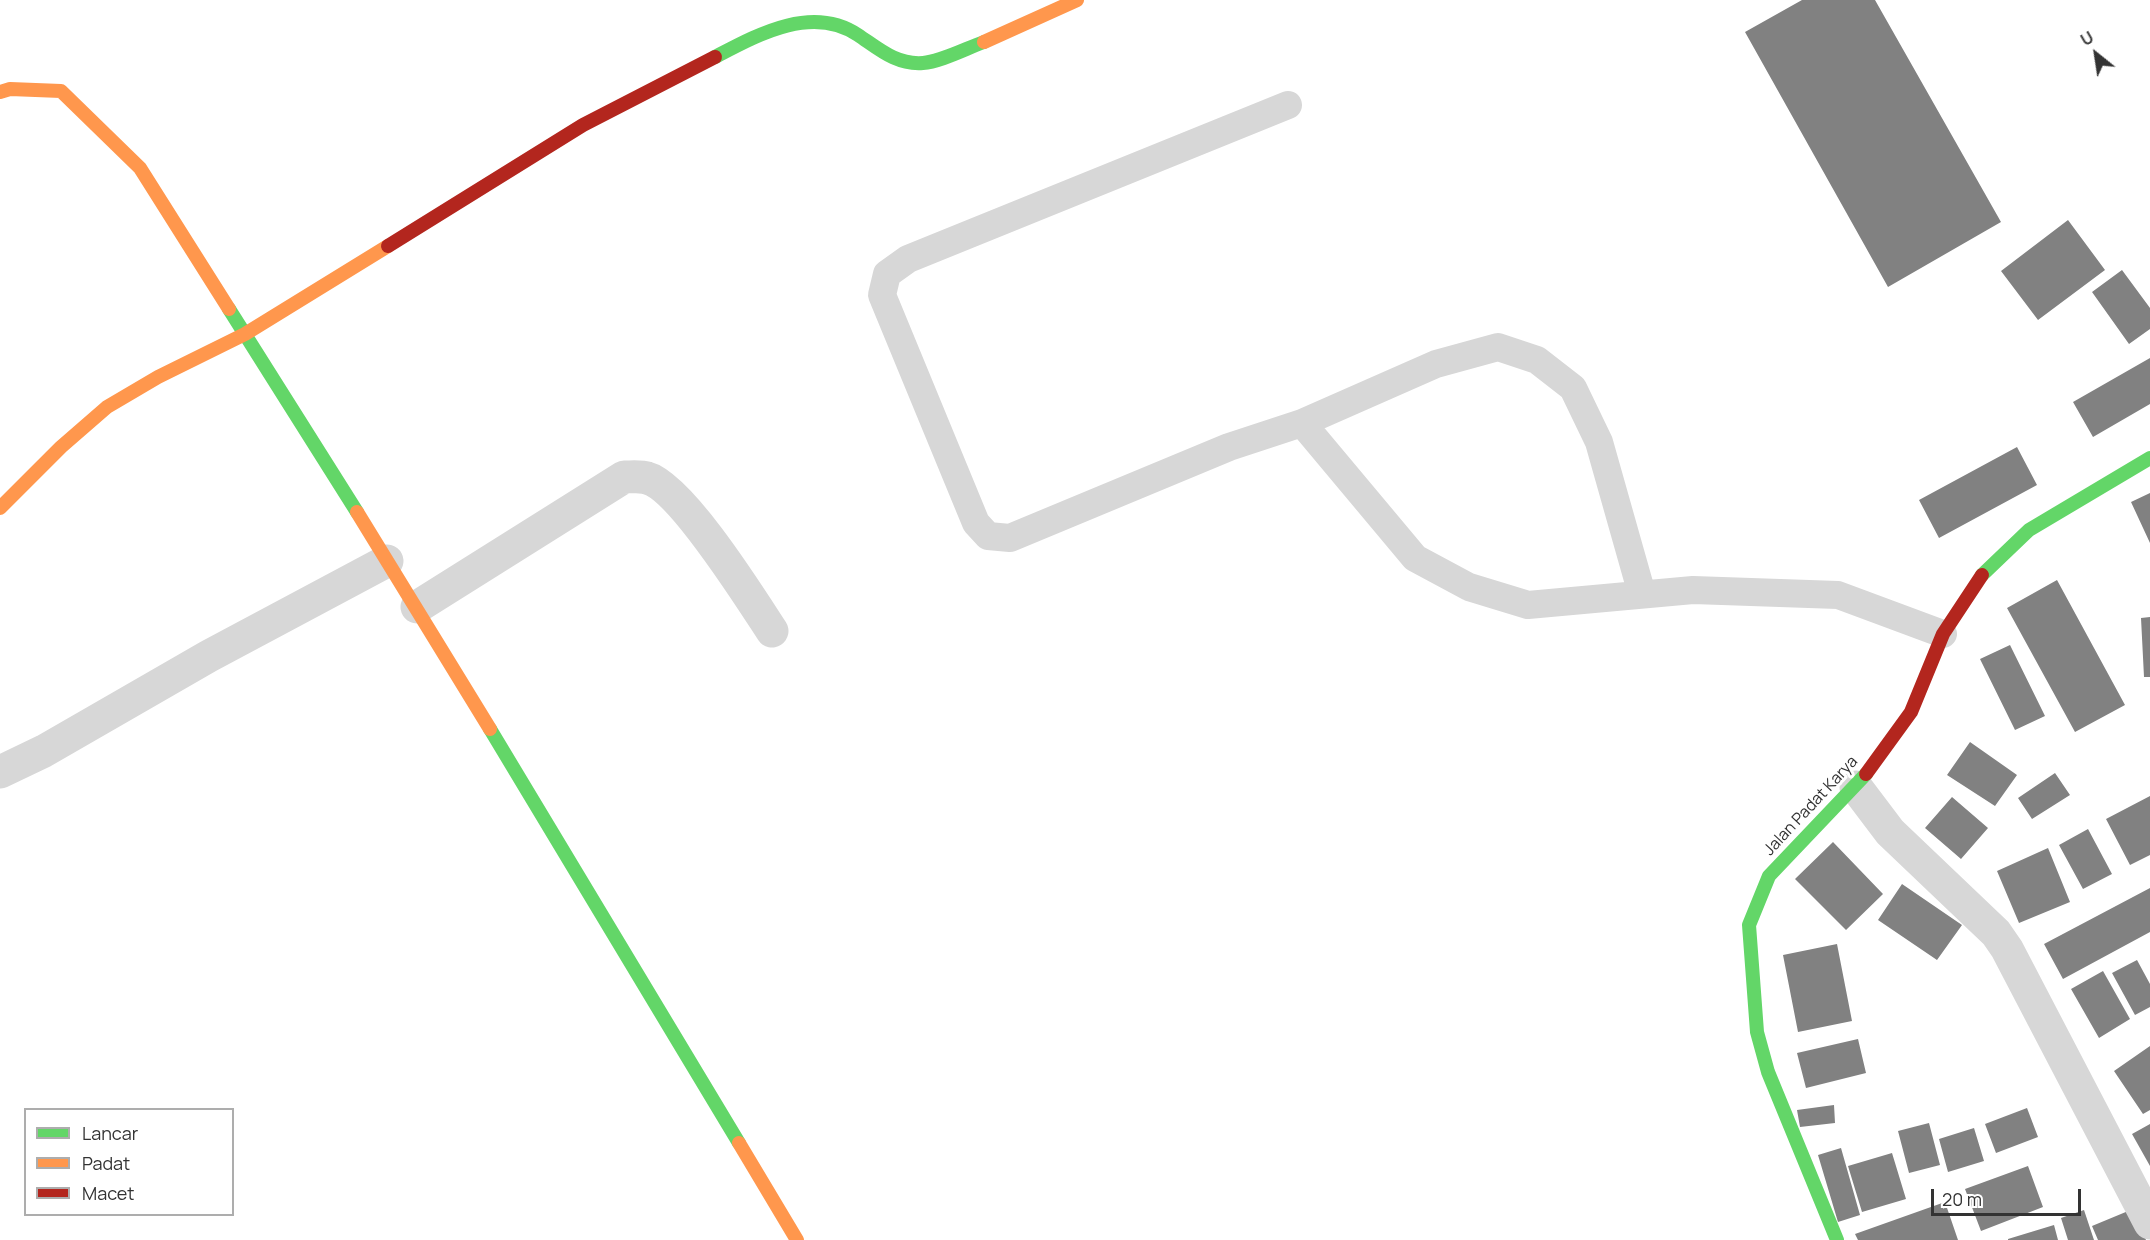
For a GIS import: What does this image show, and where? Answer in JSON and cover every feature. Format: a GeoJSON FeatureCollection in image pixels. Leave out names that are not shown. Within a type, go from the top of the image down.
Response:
{"type":"FeatureCollection","features":[{"type":"Feature","properties":{"kind":"street"},"geometry":{"type":"LineString","coordinates":[[0,508],[61,447],[107,407],[158,377],[245,334],[583,125],[764,32],[786,24],[827,23],[855,33],[891,59],[924,63],[986,41],[1077,0]]}},
{"type":"Feature","properties":{"kind":"street"},"geometry":{"type":"LineString","coordinates":[[0,92],[10,89],[61,91],[140,168],[417,607],[797,1240]]}},
{"type":"Feature","properties":{"kind":"street","name":"Jalan Padat Karya"},"geometry":{"type":"LineString","coordinates":[[1837,1240],[1768,1072],[1757,1032],[1749,925],[1768,876],[1856,787],[1911,712],[1943,634],[1984,573],[2029,530],[2150,458]]}},
{"type":"Feature","properties":{"kind":"street"},"geometry":{"type":"LineString","coordinates":[[417,607],[624,477],[648,478],[678,500],[732,570],[772,631]]}},
{"type":"Feature","properties":{"kind":"street"},"geometry":{"type":"LineString","coordinates":[[0,772],[44,751],[209,656],[387,561]]}},
{"type":"Feature","properties":{"kind":"street"},"geometry":{"type":"LineString","coordinates":[[1856,787],[1890,832],[1996,933],[2007,949],[2150,1223]]}},
{"type":"Feature","properties":{"kind":"lane"},"geometry":{"type":"LineString","coordinates":[[1288,105],[908,259],[887,274],[882,296],[976,523],[988,536],[1010,538],[1229,447],[1302,423],[1436,364],[1498,347],[1537,360],[1573,388],[1599,442],[1642,594]]}},
{"type":"Feature","properties":{"kind":"lane"},"geometry":{"type":"LineString","coordinates":[[1302,423],[1415,558],[1469,587],[1528,605],[1693,590],[1838,596],[1943,634]]}},
{"type":"Feature","properties":{"kind":"building"},"geometry":{"type":"Polygon","coordinates":[[[1802,0],[1875,0],[2001,222],[1888,287],[1745,32],[1802,0]]]}},
{"type":"Feature","properties":{"kind":"building"},"geometry":{"type":"Polygon","coordinates":[[[2068,220],[2105,270],[2038,320],[2001,271],[2068,220]]]}},
{"type":"Feature","properties":{"kind":"building"},"geometry":{"type":"Polygon","coordinates":[[[2122,270],[2150,308],[2150,329],[2129,344],[2092,292],[2122,270]]]}},
{"type":"Feature","properties":{"kind":"building"},"geometry":{"type":"Polygon","coordinates":[[[2150,358],[2150,404],[2093,437],[2073,402],[2150,358]]]}},
{"type":"Feature","properties":{"kind":"building"},"geometry":{"type":"Polygon","coordinates":[[[2017,447],[2037,485],[1939,538],[1919,500],[2017,447]]]}},
{"type":"Feature","properties":{"kind":"building"},"geometry":{"type":"Polygon","coordinates":[[[2150,493],[2150,543],[2131,502],[2150,493]]]}},
{"type":"Feature","properties":{"kind":"building"},"geometry":{"type":"Polygon","coordinates":[[[2057,580],[2125,705],[2075,732],[2007,608],[2057,580]]]}},
{"type":"Feature","properties":{"kind":"building"},"geometry":{"type":"Polygon","coordinates":[[[2150,617],[2150,677],[2144,677],[2141,618],[2150,617]]]}},
{"type":"Feature","properties":{"kind":"building"},"geometry":{"type":"Polygon","coordinates":[[[2010,645],[2045,716],[2015,730],[1980,659],[2010,645]]]}},
{"type":"Feature","properties":{"kind":"building"},"geometry":{"type":"Polygon","coordinates":[[[1970,742],[2017,775],[1995,806],[1947,775],[1970,742]]]}},
{"type":"Feature","properties":{"kind":"building"},"geometry":{"type":"Polygon","coordinates":[[[2055,773],[2070,795],[2032,819],[2018,798],[2055,773]]]}},
{"type":"Feature","properties":{"kind":"building"},"geometry":{"type":"Polygon","coordinates":[[[2150,796],[2150,855],[2130,865],[2106,819],[2150,796]]]}},
{"type":"Feature","properties":{"kind":"building"},"geometry":{"type":"Polygon","coordinates":[[[1952,797],[1988,828],[1961,859],[1925,828],[1952,797]]]}},
{"type":"Feature","properties":{"kind":"building"},"geometry":{"type":"Polygon","coordinates":[[[2088,829],[2112,874],[2083,889],[2059,845],[2088,829]]]}},
{"type":"Feature","properties":{"kind":"building"},"geometry":{"type":"Polygon","coordinates":[[[1833,842],[1883,894],[1846,930],[1795,879],[1833,842]]]}},
{"type":"Feature","properties":{"kind":"building"},"geometry":{"type":"Polygon","coordinates":[[[2048,848],[2070,902],[2019,923],[1997,871],[2048,848]]]}},
{"type":"Feature","properties":{"kind":"building"},"geometry":{"type":"Polygon","coordinates":[[[1902,884],[1962,925],[1937,960],[1878,920],[1902,884]]]}},
{"type":"Feature","properties":{"kind":"building"},"geometry":{"type":"Polygon","coordinates":[[[2150,888],[2150,932],[2063,979],[2044,944],[2150,888]]]}},
{"type":"Feature","properties":{"kind":"building"},"geometry":{"type":"Polygon","coordinates":[[[1837,944],[1852,1021],[1798,1032],[1783,955],[1837,944]]]}},
{"type":"Feature","properties":{"kind":"building"},"geometry":{"type":"Polygon","coordinates":[[[2137,960],[2150,984],[2150,1007],[2135,1015],[2112,973],[2137,960]]]}},
{"type":"Feature","properties":{"kind":"building"},"geometry":{"type":"Polygon","coordinates":[[[2103,971],[2130,1019],[2099,1038],[2071,989],[2103,971]]]}},
{"type":"Feature","properties":{"kind":"building"},"geometry":{"type":"Polygon","coordinates":[[[1858,1039],[1866,1073],[1806,1088],[1797,1053],[1858,1039]]]}},
{"type":"Feature","properties":{"kind":"building"},"geometry":{"type":"Polygon","coordinates":[[[2150,1046],[2150,1110],[2143,1114],[2114,1071],[2150,1046]]]}},
{"type":"Feature","properties":{"kind":"building"},"geometry":{"type":"Polygon","coordinates":[[[1834,1105],[1835,1123],[1800,1127],[1797,1110],[1834,1105]]]}},
{"type":"Feature","properties":{"kind":"building"},"geometry":{"type":"Polygon","coordinates":[[[2027,1108],[2038,1137],[1996,1153],[1985,1124],[2027,1108]]]}},
{"type":"Feature","properties":{"kind":"building"},"geometry":{"type":"Polygon","coordinates":[[[1929,1123],[1940,1165],[1909,1173],[1898,1131],[1929,1123]]]}},
{"type":"Feature","properties":{"kind":"building"},"geometry":{"type":"Polygon","coordinates":[[[2150,1124],[2150,1166],[2132,1134],[2150,1124]]]}},
{"type":"Feature","properties":{"kind":"building"},"geometry":{"type":"Polygon","coordinates":[[[1974,1128],[1984,1161],[1948,1172],[1939,1139],[1974,1128]]]}},
{"type":"Feature","properties":{"kind":"building"},"geometry":{"type":"Polygon","coordinates":[[[1841,1148],[1860,1215],[1838,1222],[1818,1155],[1841,1148]]]}},
{"type":"Feature","properties":{"kind":"building"},"geometry":{"type":"Polygon","coordinates":[[[1892,1153],[1906,1199],[1862,1212],[1848,1166],[1892,1153]]]}},
{"type":"Feature","properties":{"kind":"building"},"geometry":{"type":"Polygon","coordinates":[[[2028,1166],[2043,1207],[1981,1231],[1965,1189],[2028,1166]]]}},
{"type":"Feature","properties":{"kind":"building"},"geometry":{"type":"Polygon","coordinates":[[[1945,1202],[1958,1240],[1858,1240],[1855,1234],[1945,1202]]]}},
{"type":"Feature","properties":{"kind":"building"},"geometry":{"type":"Polygon","coordinates":[[[2133,1209],[2146,1240],[2098,1240],[2092,1226],[2133,1209]]]}},
{"type":"Feature","properties":{"kind":"building"},"geometry":{"type":"Polygon","coordinates":[[[2084,1210],[2094,1240],[2068,1240],[2061,1218],[2084,1210]]]}},
{"type":"Feature","properties":{"kind":"building"},"geometry":{"type":"Polygon","coordinates":[[[2054,1225],[2058,1240],[2008,1240],[2008,1239],[2054,1225]]]}},
{"type":"Feature","properties":{"kind":"traffic: fast"},"geometry":{"type":"LineString","coordinates":[[715,57],[767,32],[804,23],[822,22],[840,26],[888,55],[913,63],[937,60],[984,42]]}},
{"type":"Feature","properties":{"kind":"traffic: fast"},"geometry":{"type":"LineString","coordinates":[[229,309],[357,512]]}},
{"type":"Feature","properties":{"kind":"traffic: fast"},"geometry":{"type":"LineString","coordinates":[[1982,575],[2029,530],[2150,458]]}},
{"type":"Feature","properties":{"kind":"traffic: fast"},"geometry":{"type":"LineString","coordinates":[[490,729],[739,1143]]}},
{"type":"Feature","properties":{"kind":"traffic: fast"},"geometry":{"type":"LineString","coordinates":[[1837,1240],[1768,1072],[1757,1032],[1749,925],[1769,876],[1866,774]]}},
{"type":"Feature","properties":{"kind":"traffic: slow"},"geometry":{"type":"LineString","coordinates":[[984,42],[1077,0]]}},
{"type":"Feature","properties":{"kind":"traffic: slow"},"geometry":{"type":"LineString","coordinates":[[0,92],[10,89],[61,91],[140,168],[229,309]]}},
{"type":"Feature","properties":{"kind":"traffic: slow"},"geometry":{"type":"LineString","coordinates":[[0,508],[61,447],[107,407],[158,377],[245,334],[388,246]]}},
{"type":"Feature","properties":{"kind":"traffic: slow"},"geometry":{"type":"LineString","coordinates":[[357,512],[490,729]]}},
{"type":"Feature","properties":{"kind":"traffic: slow"},"geometry":{"type":"LineString","coordinates":[[739,1143],[797,1240]]}},
{"type":"Feature","properties":{"kind":"traffic: jam"},"geometry":{"type":"LineString","coordinates":[[388,246],[583,125],[715,57]]}},
{"type":"Feature","properties":{"kind":"traffic: jam"},"geometry":{"type":"LineString","coordinates":[[1866,774],[1911,712],[1943,634],[1982,575]]}}]}
